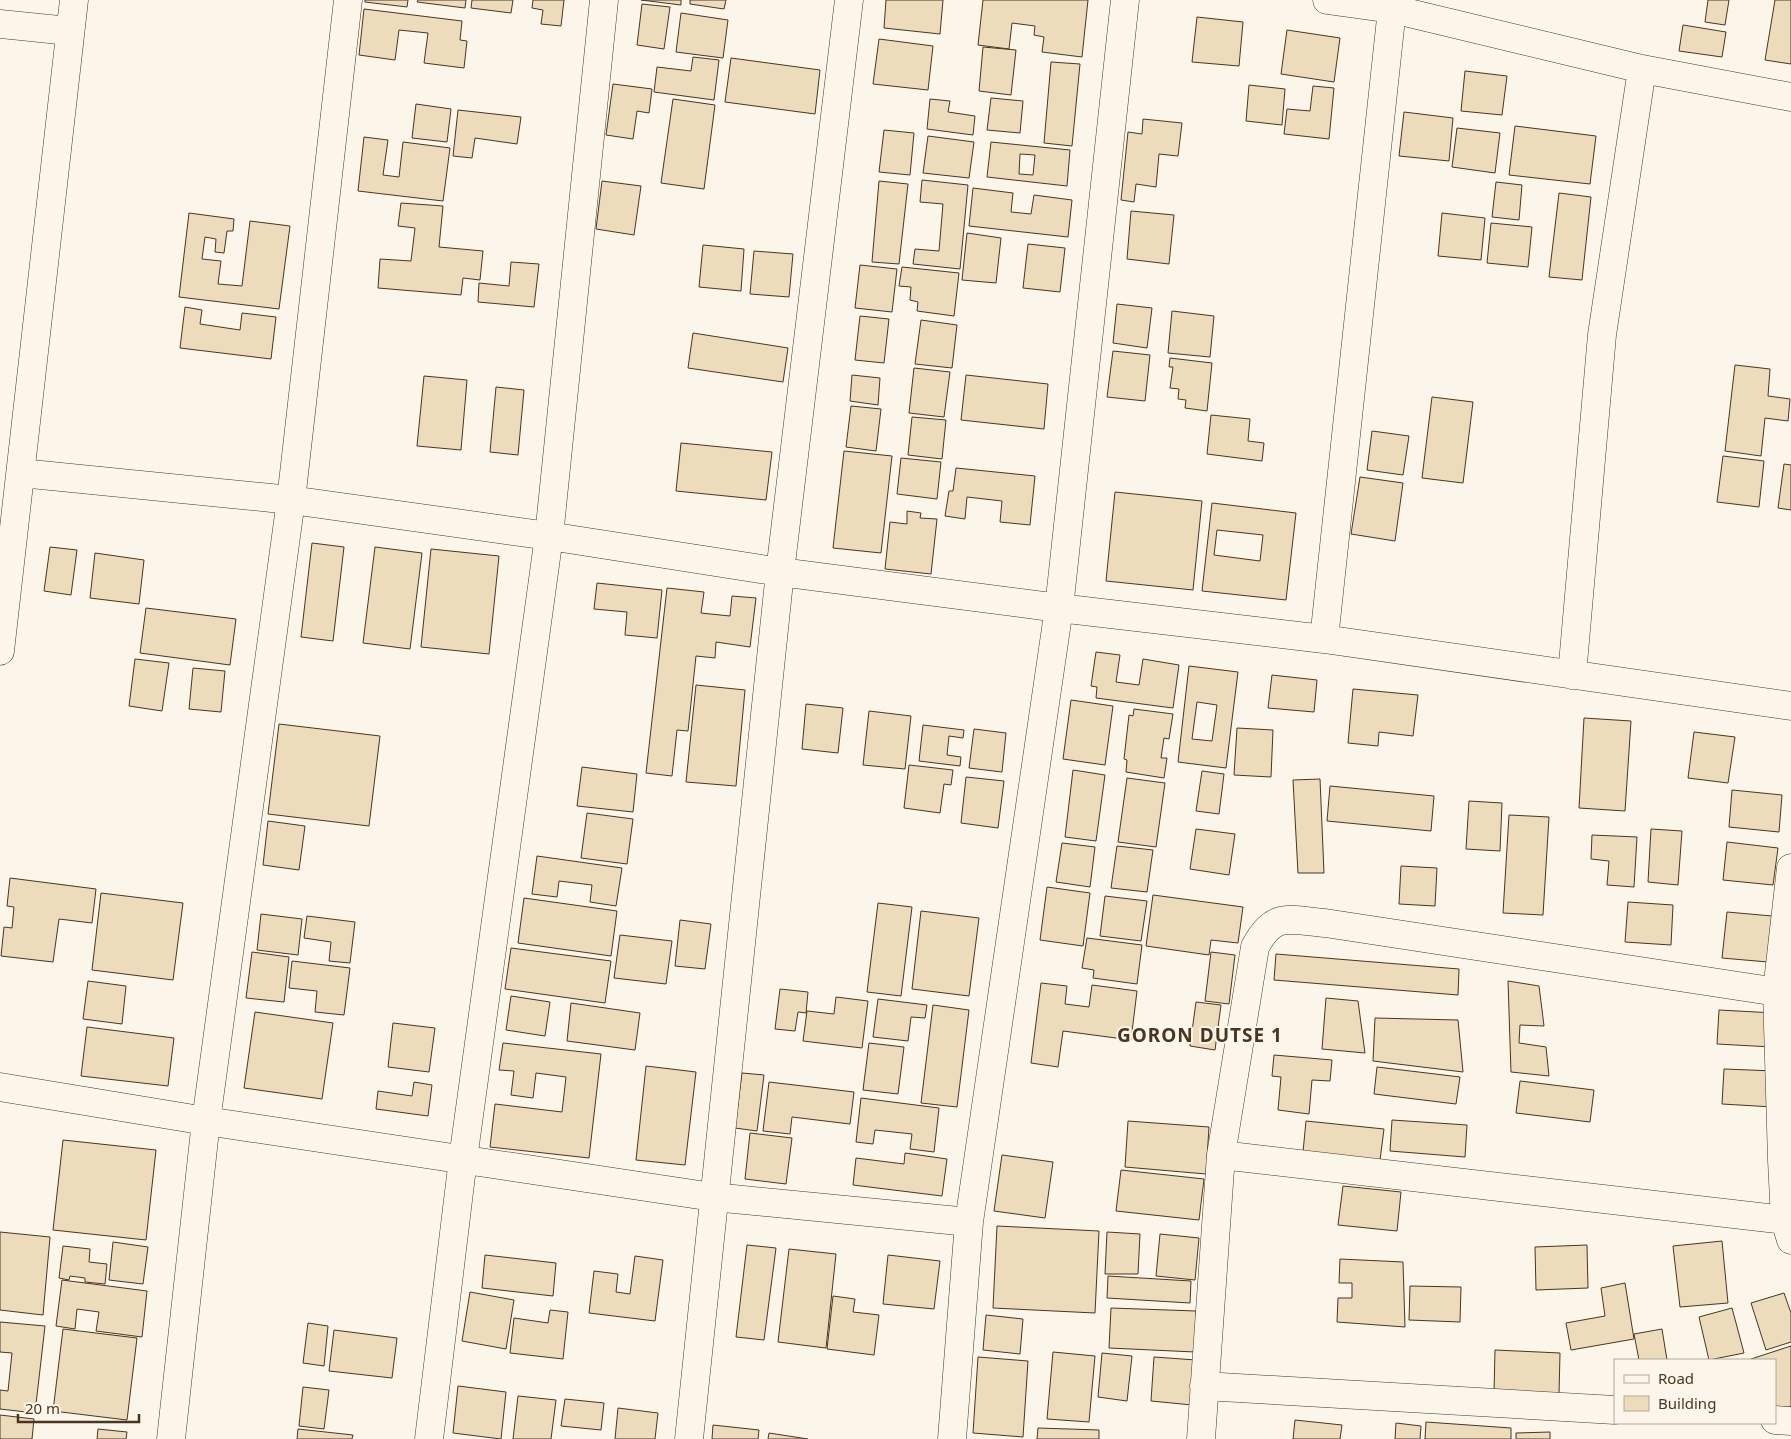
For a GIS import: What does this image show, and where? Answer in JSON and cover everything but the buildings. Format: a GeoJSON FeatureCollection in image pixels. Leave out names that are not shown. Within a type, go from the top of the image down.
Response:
{"type":"FeatureCollection","features":[{"type":"Feature","properties":{"kind":"street"},"geometry":{"type":"LineString","coordinates":[[0,651],[74,0]]}},
{"type":"Feature","properties":{"kind":"street"},"geometry":{"type":"LineString","coordinates":[[170,1439],[206,1121],[291,500],[348,0]]}},
{"type":"Feature","properties":{"kind":"street"},"geometry":{"type":"LineString","coordinates":[[429,1439],[463,1159],[549,536],[604,0]]}},
{"type":"Feature","properties":{"kind":"street"},"geometry":{"type":"LineString","coordinates":[[688,1439],[780,572],[849,0]]}},
{"type":"Feature","properties":{"kind":"street"},"geometry":{"type":"LineString","coordinates":[[952,1439],[969,1222],[1059,608],[1124,0]]}},
{"type":"Feature","properties":{"kind":"street"},"geometry":{"type":"LineString","coordinates":[[1327,0],[1392,5],[1642,69],[1791,97]]}},
{"type":"Feature","properties":{"kind":"street"},"geometry":{"type":"LineString","coordinates":[[1324,639],[1392,5]]}},
{"type":"Feature","properties":{"kind":"street"},"geometry":{"type":"LineString","coordinates":[[0,24],[70,31]]}},
{"type":"Feature","properties":{"kind":"street"},"geometry":{"type":"LineString","coordinates":[[1572,675],[1602,336],[1642,69]]}},
{"type":"Feature","properties":{"kind":"street"},"geometry":{"type":"LineString","coordinates":[[21,473],[291,500],[549,536],[780,572],[1059,608],[1324,639],[1791,706]]}},
{"type":"Feature","properties":{"kind":"street"},"geometry":{"type":"LineString","coordinates":[[1221,1155],[1788,1230],[1784,992],[1791,868]]}},
{"type":"Feature","properties":{"kind":"street"},"geometry":{"type":"LineString","coordinates":[[1201,1439],[1221,1155],[1255,947],[1263,930],[1273,922],[1325,923],[1784,992]]}},
{"type":"Feature","properties":{"kind":"street"},"geometry":{"type":"LineString","coordinates":[[0,1087],[206,1121],[713,1197],[969,1222]]}},
{"type":"Feature","properties":{"kind":"street"},"geometry":{"type":"LineString","coordinates":[[1204,1386],[1614,1410]]}},
{"type":"Feature","properties":{"kind":"street"},"geometry":{"type":"LineString","coordinates":[[1776,1420],[1791,1420]]}},
{"type":"Feature","properties":{"kind":"district","name":"GORON DUTSE 1"},"geometry":{"type":"Point","coordinates":[1200,1035]}}]}
